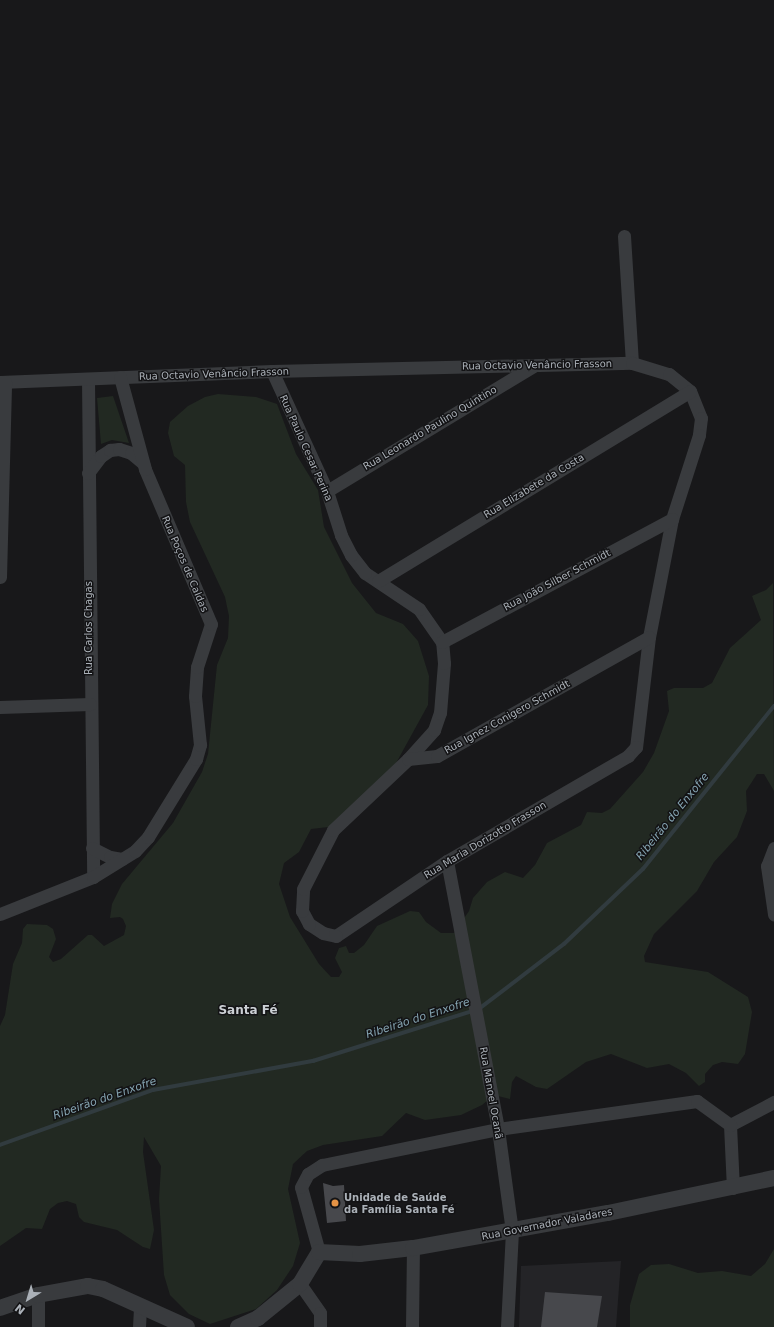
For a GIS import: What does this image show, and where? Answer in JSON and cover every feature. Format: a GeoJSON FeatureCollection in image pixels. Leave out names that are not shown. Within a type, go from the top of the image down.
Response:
{"type":"FeatureCollection","features":[{"type":"Feature","properties":{"kind":"street"},"geometry":{"type":"LineString","coordinates":[[624,236],[632,363]]}},
{"type":"Feature","properties":{"kind":"street","name":"Rua Octavio Venâncio Frasson"},"geometry":{"type":"LineString","coordinates":[[3,382],[272,372],[632,363],[669,374],[690,391]]}},
{"type":"Feature","properties":{"kind":"street","name":"Rua Leonardo Paulino Quintino"},"geometry":{"type":"LineString","coordinates":[[326,491],[534,365]]}},
{"type":"Feature","properties":{"kind":"street","name":"Rua Paulo Cesar Perina"},"geometry":{"type":"LineString","coordinates":[[272,372],[326,491],[341,535],[351,555],[366,573],[418,609],[442,642]]}},
{"type":"Feature","properties":{"kind":"street","name":"Rua Poços de Caldas"},"geometry":{"type":"LineString","coordinates":[[0,914],[93,877],[122,859],[148,837],[196,759],[200,745],[195,696],[198,668],[211,624],[143,463],[120,377]]}},
{"type":"Feature","properties":{"kind":"street","name":"Rua Carlos Chagas"},"geometry":{"type":"LineString","coordinates":[[88,380],[90,704],[93,877]]}},
{"type":"Feature","properties":{"kind":"street"},"geometry":{"type":"LineString","coordinates":[[0,577],[3,382]]}},
{"type":"Feature","properties":{"kind":"street"},"geometry":{"type":"LineString","coordinates":[[649,636],[672,519],[698,435],[700,418],[690,391]]}},
{"type":"Feature","properties":{"kind":"street","name":"Rua Elizabete da Costa"},"geometry":{"type":"LineString","coordinates":[[378,581],[690,391]]}},
{"type":"Feature","properties":{"kind":"street"},"geometry":{"type":"LineString","coordinates":[[88,473],[102,456],[110,450],[119,449],[131,453],[143,463]]}},
{"type":"Feature","properties":{"kind":"street","name":"Rua João Silber Schmidt"},"geometry":{"type":"LineString","coordinates":[[442,642],[672,519]]}},
{"type":"Feature","properties":{"kind":"street","name":"Rua Maria Dorizotto Frasson"},"geometry":{"type":"LineString","coordinates":[[408,759],[333,830],[303,889],[302,911],[309,924],[323,933],[336,936],[447,861],[628,756],[636,747],[649,636]]}},
{"type":"Feature","properties":{"kind":"street","name":"Rua Ignez Conigero Schmidt"},"geometry":{"type":"LineString","coordinates":[[408,759],[437,756],[649,636]]}},
{"type":"Feature","properties":{"kind":"street"},"geometry":{"type":"LineString","coordinates":[[408,759],[434,730],[438,721],[443,689],[442,642]]}},
{"type":"Feature","properties":{"kind":"street"},"geometry":{"type":"LineString","coordinates":[[0,707],[90,704]]}},
{"type":"Feature","properties":{"kind":"street"},"geometry":{"type":"LineString","coordinates":[[92,848],[110,857],[122,859]]}},
{"type":"Feature","properties":{"kind":"street"},"geometry":{"type":"LineString","coordinates":[[774,848],[767,866],[774,914]]}},
{"type":"Feature","properties":{"kind":"street","name":"Rua Manoel Ocanã"},"geometry":{"type":"LineString","coordinates":[[447,861],[498,1129],[512,1231],[507,1327]]}},
{"type":"Feature","properties":{"kind":"street"},"geometry":{"type":"LineString","coordinates":[[238,1327],[258,1318],[300,1284],[319,1252],[301,1187],[308,1174],[322,1165],[498,1129],[697,1101],[730,1125]]}},
{"type":"Feature","properties":{"kind":"street"},"geometry":{"type":"LineString","coordinates":[[730,1125],[774,1102]]}},
{"type":"Feature","properties":{"kind":"street"},"geometry":{"type":"LineString","coordinates":[[730,1125],[733,1188]]}},
{"type":"Feature","properties":{"kind":"street","name":"Rua Governador Valadares"},"geometry":{"type":"LineString","coordinates":[[319,1252],[360,1254],[413,1248],[512,1231],[733,1188],[774,1178]]}},
{"type":"Feature","properties":{"kind":"street"},"geometry":{"type":"LineString","coordinates":[[412,1327],[413,1248]]}},
{"type":"Feature","properties":{"kind":"street"},"geometry":{"type":"LineString","coordinates":[[300,1284],[320,1313],[320,1327]]}},
{"type":"Feature","properties":{"kind":"street"},"geometry":{"type":"LineString","coordinates":[[0,1308],[38,1295],[88,1286],[103,1289],[140,1308],[187,1327]]}},
{"type":"Feature","properties":{"kind":"street"},"geometry":{"type":"LineString","coordinates":[[38,1295],[38,1327]]}},
{"type":"Feature","properties":{"kind":"street"},"geometry":{"type":"LineString","coordinates":[[139,1327],[140,1308]]}},
{"type":"Feature","properties":{"kind":"shaded area"},"geometry":{"type":"Polygon","coordinates":[[[218,394],[256,397],[277,404],[296,454],[318,490],[324,527],[352,583],[376,613],[403,624],[418,641],[429,676],[428,705],[395,765],[337,826],[311,829],[299,852],[284,863],[279,884],[290,917],[319,964],[331,977],[339,977],[342,972],[335,958],[339,948],[346,946],[349,953],[354,953],[364,945],[377,926],[410,911],[419,912],[426,922],[441,933],[454,933],[469,911],[473,898],[487,882],[505,872],[523,878],[535,865],[547,843],[581,825],[587,812],[602,813],[610,809],[643,772],[654,753],[669,711],[667,691],[674,688],[703,688],[712,683],[730,648],[761,620],[752,596],[766,590],[773,583],[774,791],[764,774],[757,774],[746,791],[747,811],[737,837],[714,862],[697,891],[654,934],[644,956],[645,962],[708,972],[748,997],[752,1012],[745,1054],[738,1064],[722,1062],[713,1065],[705,1074],[705,1082],[699,1086],[686,1073],[669,1064],[647,1068],[611,1054],[586,1062],[547,1089],[536,1087],[516,1076],[512,1082],[510,1099],[494,1095],[482,1105],[461,1115],[425,1120],[406,1113],[382,1136],[323,1145],[307,1151],[293,1164],[288,1189],[300,1243],[293,1266],[277,1290],[256,1309],[210,1324],[189,1314],[170,1295],[164,1275],[159,1199],[161,1166],[144,1137],[143,1152],[154,1230],[150,1249],[143,1247],[117,1230],[84,1222],[79,1217],[76,1204],[67,1201],[58,1203],[50,1209],[42,1229],[26,1228],[0,1246],[0,1026],[5,1015],[13,964],[22,943],[23,929],[27,924],[47,925],[53,929],[56,939],[49,957],[53,962],[61,959],[88,935],[92,935],[104,946],[124,935],[126,926],[123,919],[120,917],[110,918],[112,904],[122,884],[173,823],[202,772],[208,754],[217,665],[228,638],[229,616],[225,597],[190,522],[186,502],[185,465],[174,456],[168,433],[170,422],[188,406],[205,397],[218,394]]]}},
{"type":"Feature","properties":{"kind":"shaded area"},"geometry":{"type":"Polygon","coordinates":[[[113,396],[129,443],[112,440],[101,444],[97,398],[113,396]]]}},
{"type":"Feature","properties":{"kind":"shaded area"},"geometry":{"type":"Polygon","coordinates":[[[774,1249],[774,1327],[630,1327],[630,1305],[639,1274],[651,1265],[669,1264],[698,1273],[722,1271],[751,1276],[765,1264],[774,1249]]]}},
{"type":"Feature","properties":{"kind":"shaded area"},"geometry":{"type":"Polygon","coordinates":[[[621,1261],[616,1327],[519,1327],[521,1266],[621,1261]]]}},
{"type":"Feature","properties":{"kind":"building","name":"Unidade de Saúde da Família Santa Fé"},"geometry":{"type":"Polygon","coordinates":[[[323,1183],[333,1186],[344,1185],[346,1221],[327,1223],[323,1183]]]}},
{"type":"Feature","properties":{"kind":"building"},"geometry":{"type":"Polygon","coordinates":[[[545,1292],[602,1296],[597,1327],[541,1327],[545,1292]]]}},
{"type":"Feature","properties":{"kind":"waterway","name":"Ribeirão do Enxofre"},"geometry":{"type":"LineString","coordinates":[[479,1009],[564,944],[643,869],[774,706]]}},
{"type":"Feature","properties":{"kind":"waterway","name":"Ribeirão do Enxofre"},"geometry":{"type":"LineString","coordinates":[[0,1145],[153,1090],[313,1061],[473,1011]]}},
{"type":"Feature","properties":{"kind":"place","name":"Unidade de Saúde da Família Santa Fé"},"geometry":{"type":"Point","coordinates":[335,1203]}},
{"type":"Feature","properties":{"kind":"district","name":"Santa Fé"},"geometry":{"type":"Point","coordinates":[248,1011]}}]}
